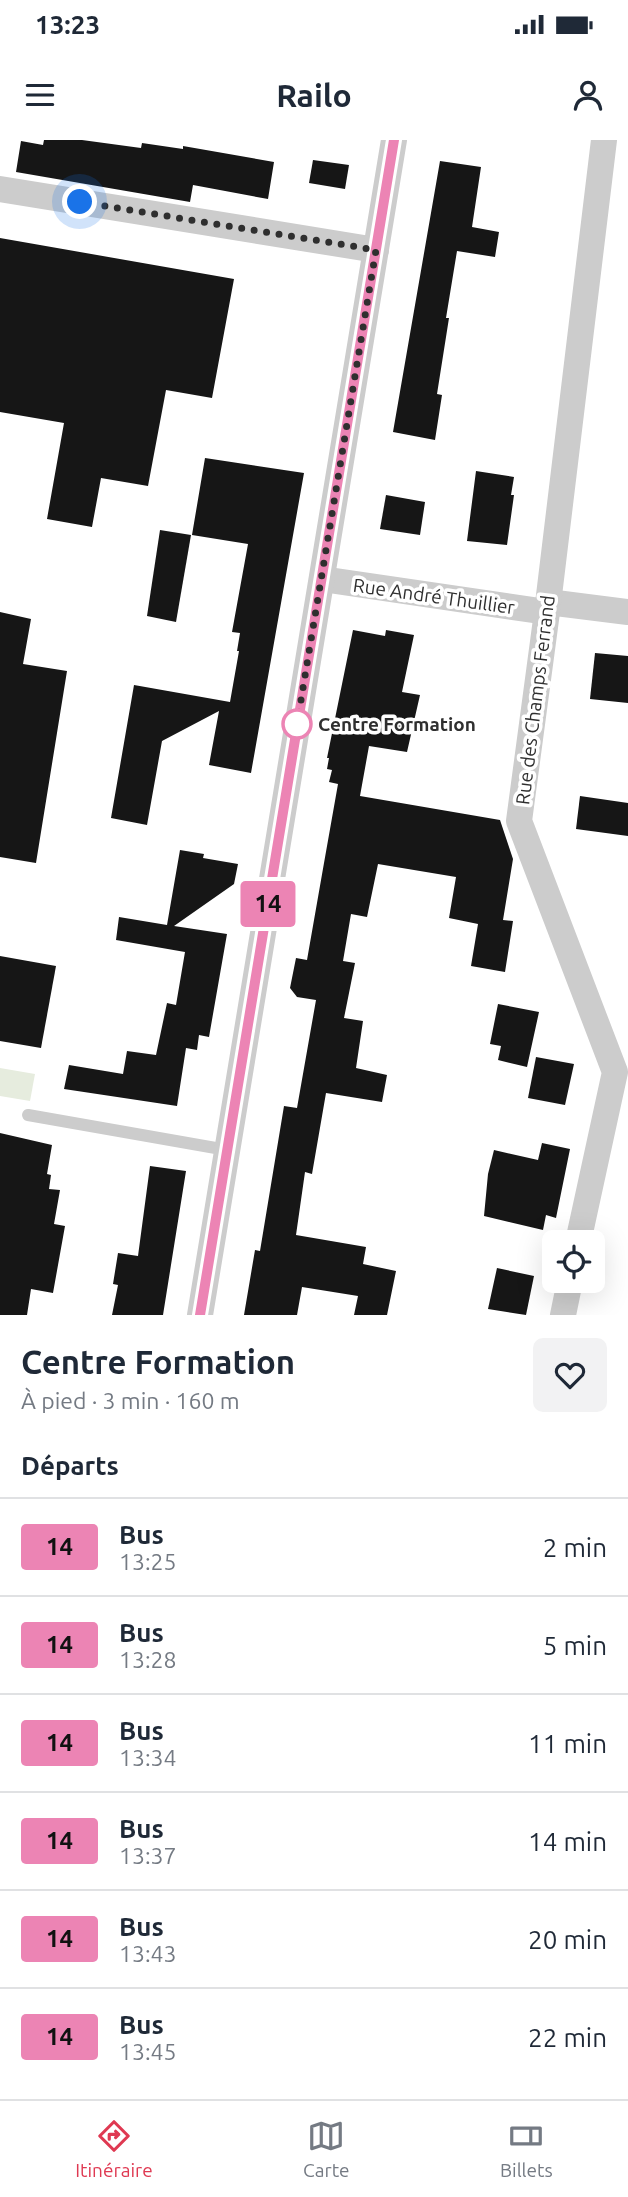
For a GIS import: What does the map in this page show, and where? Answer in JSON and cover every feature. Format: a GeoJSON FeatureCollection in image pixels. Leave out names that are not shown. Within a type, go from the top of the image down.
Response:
{"type":"FeatureCollection","features":[{"type":"Feature","properties":{"kind":"street"},"geometry":{"type":"LineString","coordinates":[[200,1315],[394,140]]}},
{"type":"Feature","properties":{"kind":"street","name":"Rue des Champs Ferrand"},"geometry":{"type":"LineString","coordinates":[[581,1230],[615,1072],[519,821],[548,607],[604,140]]}},
{"type":"Feature","properties":{"kind":"street"},"geometry":{"type":"LineString","coordinates":[[0,189],[376,250]]}},
{"type":"Feature","properties":{"kind":"street","name":"Rue André Thuillier"},"geometry":{"type":"LineString","coordinates":[[322,579],[548,607],[628,612]]}},
{"type":"Feature","properties":{"kind":"street"},"geometry":{"type":"LineString","coordinates":[[563,1315],[568,1293]]}},
{"type":"Feature","properties":{"kind":"lane"},"geometry":{"type":"LineString","coordinates":[[28,1115],[227,1150]]}},
{"type":"Feature","properties":{"kind":"shaded area"},"geometry":{"type":"Polygon","coordinates":[[[0,1068],[35,1074],[30,1101],[0,1096],[0,1068]]]}},
{"type":"Feature","properties":{"kind":"building"},"geometry":{"type":"Polygon","coordinates":[[[44,140],[82,140],[141,148],[142,143],[183,149],[183,146],[274,162],[268,199],[193,185],[190,202],[16,172],[21,141],[43,145],[44,140]]]}},
{"type":"Feature","properties":{"kind":"building"},"geometry":{"type":"Polygon","coordinates":[[[313,160],[349,165],[345,189],[309,183],[313,160]]]}},
{"type":"Feature","properties":{"kind":"building"},"geometry":{"type":"Polygon","coordinates":[[[440,161],[481,167],[472,227],[499,232],[495,257],[457,251],[437,394],[442,395],[435,440],[393,432],[440,161]]]}},
{"type":"Feature","properties":{"kind":"building"},"geometry":{"type":"Polygon","coordinates":[[[0,238],[234,279],[212,398],[166,390],[148,486],[101,478],[92,527],[47,519],[64,423],[0,412],[0,238]]]}},
{"type":"Feature","properties":{"kind":"building"},"geometry":{"type":"Polygon","coordinates":[[[205,458],[304,473],[251,773],[209,765],[219,711],[162,741],[147,825],[111,818],[134,685],[230,702],[240,633],[232,632],[248,544],[192,535],[205,458]]]}},
{"type":"Feature","properties":{"kind":"building"},"geometry":{"type":"Polygon","coordinates":[[[476,471],[514,477],[507,545],[467,541],[476,471]]]}},
{"type":"Feature","properties":{"kind":"building"},"geometry":{"type":"Polygon","coordinates":[[[386,495],[425,502],[420,535],[380,529],[386,495]]]}},
{"type":"Feature","properties":{"kind":"building"},"geometry":{"type":"Polygon","coordinates":[[[160,530],[191,535],[176,622],[147,616],[160,530]]]}},
{"type":"Feature","properties":{"kind":"building"},"geometry":{"type":"Polygon","coordinates":[[[0,612],[31,619],[23,664],[67,671],[36,863],[0,857],[0,612]]]}},
{"type":"Feature","properties":{"kind":"building"},"geometry":{"type":"Polygon","coordinates":[[[353,630],[385,636],[386,630],[414,635],[402,692],[420,695],[407,752],[369,746],[360,796],[500,820],[513,859],[503,920],[513,921],[505,972],[471,966],[478,924],[449,918],[456,877],[378,864],[367,917],[351,914],[343,961],[355,963],[344,1018],[363,1021],[356,1068],[387,1075],[382,1102],[326,1093],[312,1174],[305,1172],[296,1235],[366,1247],[363,1264],[396,1271],[387,1315],[354,1315],[358,1296],[302,1287],[297,1315],[244,1315],[255,1250],[260,1251],[284,1106],[297,1108],[316,1000],[297,997],[290,988],[296,958],[307,960],[338,784],[329,782],[332,770],[327,769],[327,758],[353,630]]]}},
{"type":"Feature","properties":{"kind":"building"},"geometry":{"type":"Polygon","coordinates":[[[595,653],[628,656],[628,703],[590,699],[595,653]]]}},
{"type":"Feature","properties":{"kind":"building"},"geometry":{"type":"Polygon","coordinates":[[[580,796],[628,803],[628,836],[576,829],[580,796]]]}},
{"type":"Feature","properties":{"kind":"building"},"geometry":{"type":"Polygon","coordinates":[[[180,850],[204,854],[203,858],[238,864],[234,884],[174,926],[227,934],[209,1037],[199,1035],[197,1050],[186,1048],[177,1106],[64,1089],[69,1065],[123,1074],[127,1051],[156,1055],[167,1003],[176,1005],[185,952],[116,940],[119,917],[167,925],[180,850]]]}},
{"type":"Feature","properties":{"kind":"building"},"geometry":{"type":"Polygon","coordinates":[[[0,956],[56,966],[41,1048],[0,1041],[0,956]]]}},
{"type":"Feature","properties":{"kind":"building"},"geometry":{"type":"Polygon","coordinates":[[[498,1004],[539,1012],[527,1067],[498,1060],[501,1046],[490,1044],[498,1004]]]}},
{"type":"Feature","properties":{"kind":"building"},"geometry":{"type":"Polygon","coordinates":[[[536,1057],[574,1064],[565,1105],[528,1098],[536,1057]]]}},
{"type":"Feature","properties":{"kind":"building"},"geometry":{"type":"Polygon","coordinates":[[[0,1133],[52,1145],[47,1174],[51,1175],[49,1189],[60,1190],[54,1224],[65,1226],[53,1293],[31,1289],[27,1315],[0,1315],[0,1133]]]}},
{"type":"Feature","properties":{"kind":"building"},"geometry":{"type":"Polygon","coordinates":[[[542,1143],[570,1149],[556,1218],[546,1215],[543,1230],[484,1216],[488,1174],[494,1150],[538,1160],[542,1143]]]}},
{"type":"Feature","properties":{"kind":"building"},"geometry":{"type":"Polygon","coordinates":[[[150,1166],[186,1171],[163,1315],[112,1315],[118,1285],[113,1284],[118,1253],[138,1256],[150,1166]]]}},
{"type":"Feature","properties":{"kind":"building"},"geometry":{"type":"Polygon","coordinates":[[[497,1268],[534,1276],[526,1315],[488,1309],[497,1268]]]}},
{"type":"Feature","properties":{"kind":"bus line","name":"14"},"geometry":{"type":"LineString","coordinates":[[200,1315],[394,140]]}},
{"type":"Feature","properties":{"kind":"place","name":"Centre Formation"},"geometry":{"type":"Point","coordinates":[297,724]}},
{"type":"Feature","properties":{"kind":"route"},"geometry":{"type":"LineString","coordinates":[[80,202],[376,250],[297,724]]}}]}
